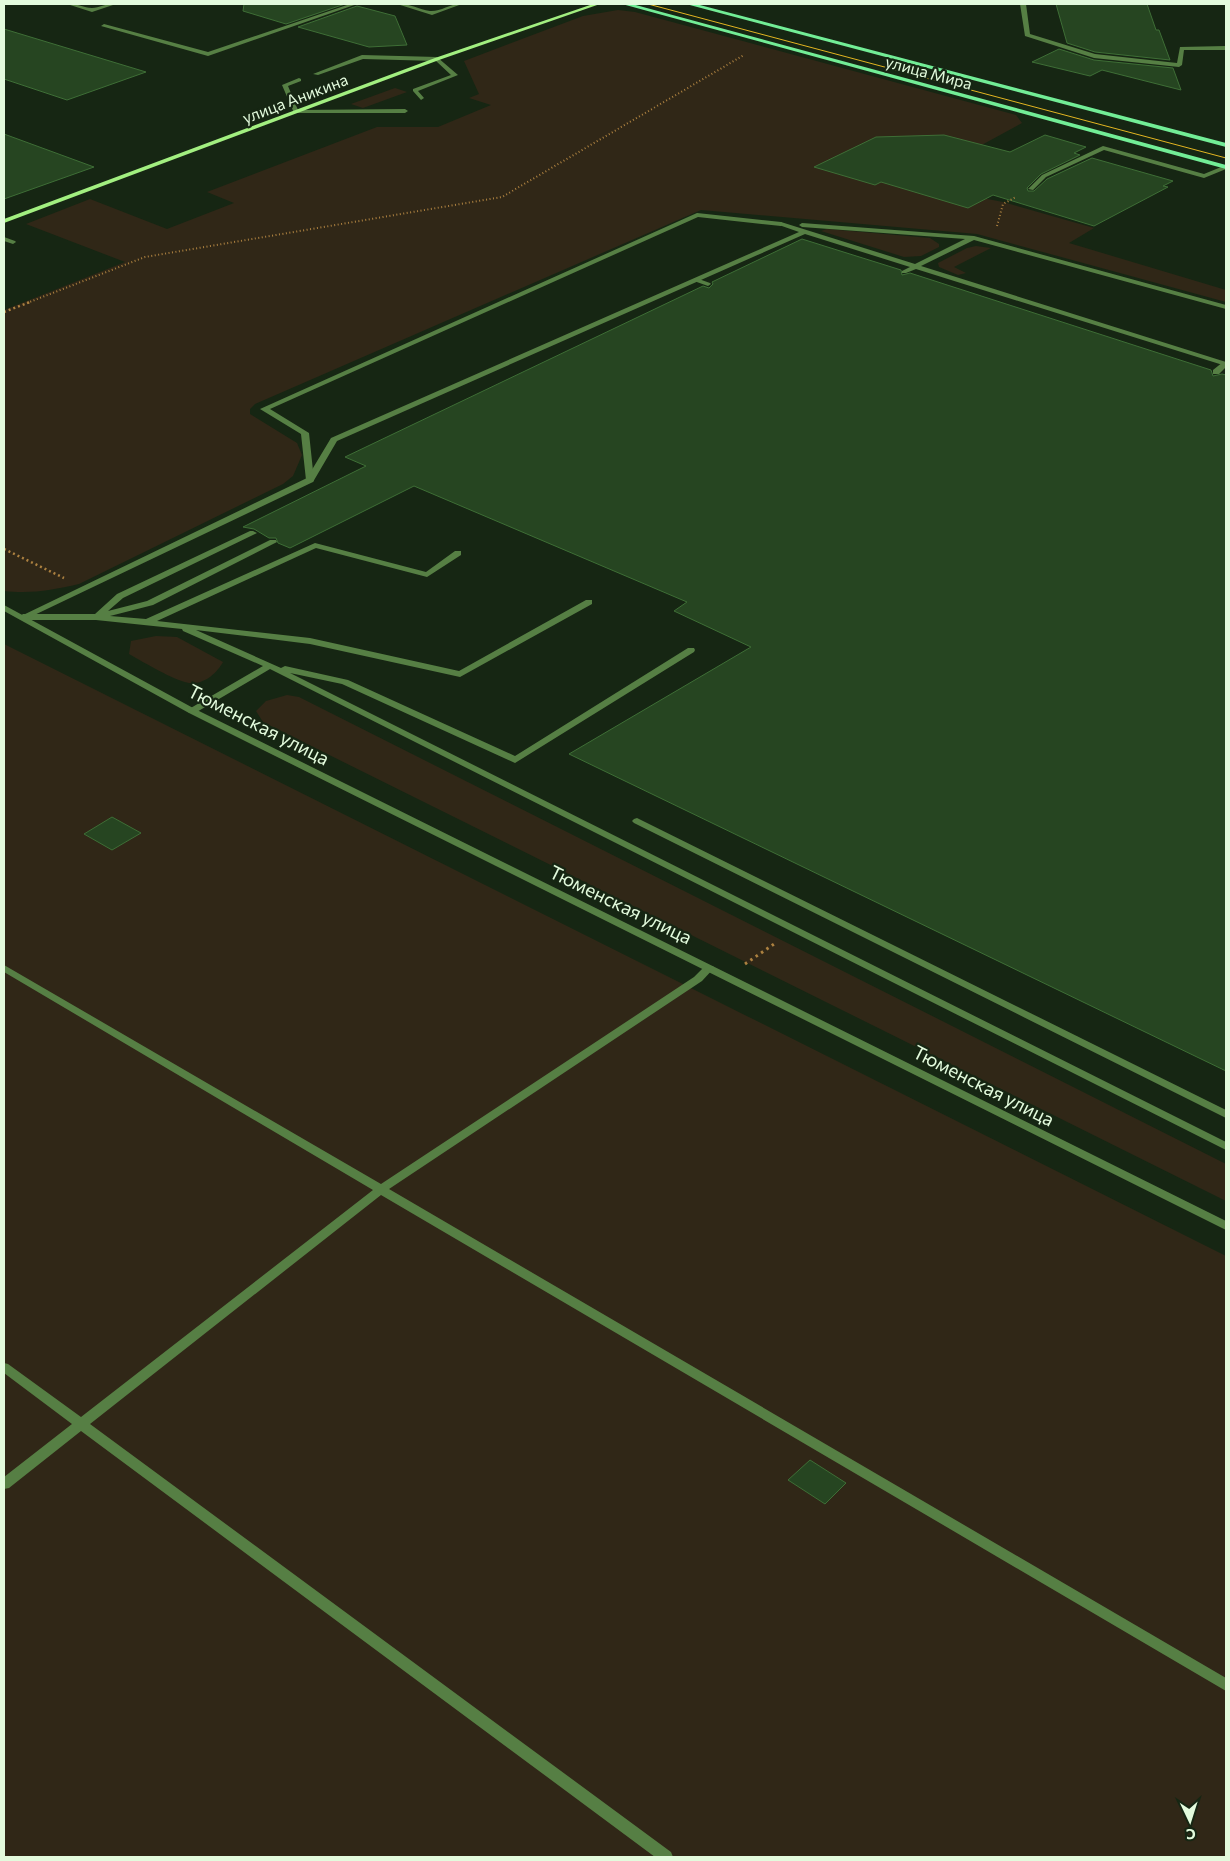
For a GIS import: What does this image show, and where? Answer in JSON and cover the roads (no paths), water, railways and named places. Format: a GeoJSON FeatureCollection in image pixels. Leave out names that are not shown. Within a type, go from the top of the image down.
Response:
{"type":"FeatureCollection","features":[{"type":"Feature","properties":{"kind":"main road","name":"улица Аникина"},"geometry":{"type":"LineString","coordinates":[[4,221],[438,59],[597,4]]}},
{"type":"Feature","properties":{"kind":"main road","name":"улица Мира"},"geometry":{"type":"LineString","coordinates":[[624,4],[1226,167]]}},
{"type":"Feature","properties":{"kind":"main road","name":"улица Мира"},"geometry":{"type":"LineString","coordinates":[[689,4],[1226,145]]}},
{"type":"Feature","properties":{"kind":"main road"},"geometry":{"type":"LineString","coordinates":[[719,4],[787,29]]}},
{"type":"Feature","properties":{"kind":"street"},"geometry":{"type":"LineString","coordinates":[[70,4],[92,10],[112,4]]}},
{"type":"Feature","properties":{"kind":"street"},"geometry":{"type":"LineString","coordinates":[[104,26],[208,54],[354,4]]}},
{"type":"Feature","properties":{"kind":"street"},"geometry":{"type":"LineString","coordinates":[[400,4],[432,13],[459,4]]}},
{"type":"Feature","properties":{"kind":"street"},"geometry":{"type":"LineString","coordinates":[[1023,4],[1026,35],[1094,56],[1179,65],[1182,48],[1226,48]]}},
{"type":"Feature","properties":{"kind":"street"},"geometry":{"type":"LineString","coordinates":[[316,74],[362,57],[438,59],[455,75],[415,90],[421,98]]}},
{"type":"Feature","properties":{"kind":"street"},"geometry":{"type":"LineString","coordinates":[[299,80],[285,85],[296,112],[405,111]]}},
{"type":"Feature","properties":{"kind":"street"},"geometry":{"type":"LineString","coordinates":[[1031,189],[1044,176],[1103,148],[1204,176],[1226,167]]}},
{"type":"Feature","properties":{"kind":"street"},"geometry":{"type":"LineString","coordinates":[[310,480],[306,433],[264,409],[697,215],[782,224],[974,238],[1226,307]]}},
{"type":"Feature","properties":{"kind":"street"},"geometry":{"type":"LineString","coordinates":[[782,224],[1226,364]]}},
{"type":"Feature","properties":{"kind":"street"},"geometry":{"type":"LineString","coordinates":[[23,617],[310,480],[334,440],[806,231]]}},
{"type":"Feature","properties":{"kind":"street"},"geometry":{"type":"LineString","coordinates":[[904,272],[974,238]]}},
{"type":"Feature","properties":{"kind":"street"},"geometry":{"type":"LineString","coordinates":[[4,239],[13,242]]}},
{"type":"Feature","properties":{"kind":"street"},"geometry":{"type":"LineString","coordinates":[[696,280],[708,284]]}},
{"type":"Feature","properties":{"kind":"street"},"geometry":{"type":"LineString","coordinates":[[1216,372],[1226,364]]}},
{"type":"Feature","properties":{"kind":"street"},"geometry":{"type":"LineString","coordinates":[[96,617],[120,596],[253,533]]}},
{"type":"Feature","properties":{"kind":"street"},"geometry":{"type":"LineString","coordinates":[[96,617],[150,603],[273,542]]}},
{"type":"Feature","properties":{"kind":"street"},"geometry":{"type":"LineString","coordinates":[[147,622],[314,545],[427,575],[458,553]]}},
{"type":"Feature","properties":{"kind":"street"},"geometry":{"type":"LineString","coordinates":[[23,617],[96,617],[310,641],[460,674],[589,602]]}},
{"type":"Feature","properties":{"kind":"street","name":"Тюменская улица"},"geometry":{"type":"LineString","coordinates":[[4,608],[192,711],[1226,1226]]}},
{"type":"Feature","properties":{"kind":"street"},"geometry":{"type":"LineString","coordinates":[[176,625],[270,666],[1226,1146]]}},
{"type":"Feature","properties":{"kind":"street"},"geometry":{"type":"LineString","coordinates":[[192,711],[270,666],[345,682],[515,760],[691,650]]}},
{"type":"Feature","properties":{"kind":"street"},"geometry":{"type":"LineString","coordinates":[[637,821],[1226,1114]]}},
{"type":"Feature","properties":{"kind":"street"},"geometry":{"type":"LineString","coordinates":[[4,968],[1226,1685]]}},
{"type":"Feature","properties":{"kind":"street"},"geometry":{"type":"LineString","coordinates":[[4,1484],[381,1189],[698,979],[709,968]]}},
{"type":"Feature","properties":{"kind":"street"},"geometry":{"type":"LineString","coordinates":[[4,1367],[666,1857]]}},
{"type":"Feature","properties":{"kind":"tram line"},"geometry":{"type":"LineString","coordinates":[[648,4],[1226,158]]}}]}
